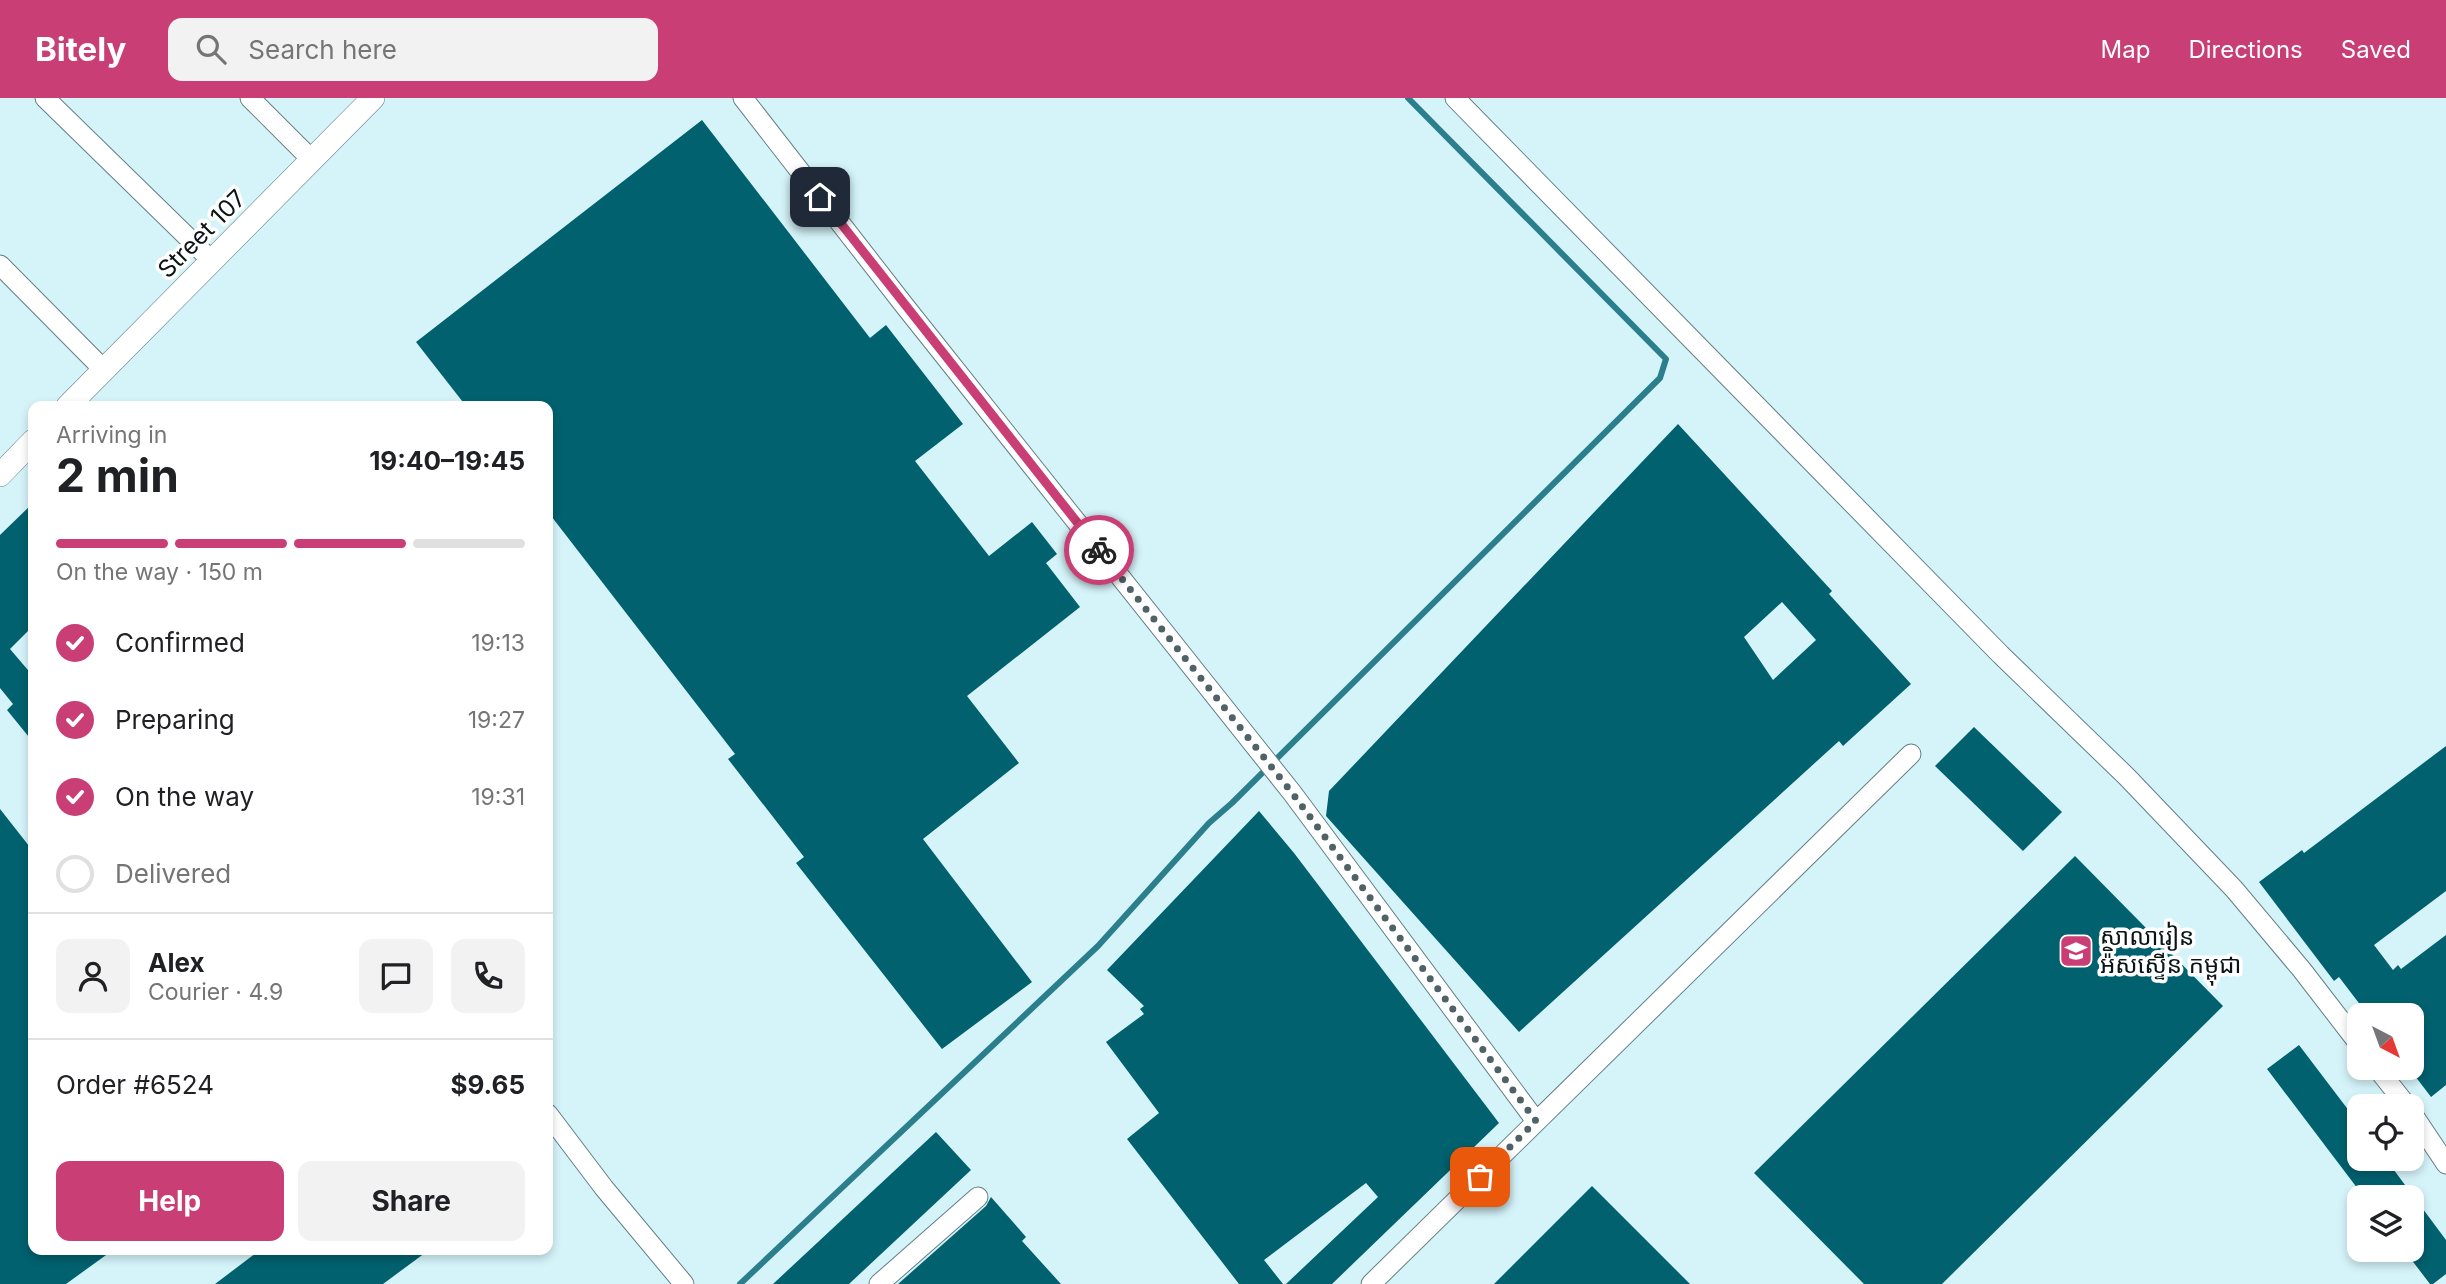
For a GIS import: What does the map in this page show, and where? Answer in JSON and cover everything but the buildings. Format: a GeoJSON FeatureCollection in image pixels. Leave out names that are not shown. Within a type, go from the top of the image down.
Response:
{"type":"FeatureCollection","features":[{"type":"Feature","properties":{"kind":"street"},"geometry":{"type":"LineString","coordinates":[[45,98],[212,261]]}},
{"type":"Feature","properties":{"kind":"street"},"geometry":{"type":"LineString","coordinates":[[250,98],[312,160]]}},
{"type":"Feature","properties":{"kind":"street","name":"Street 107"},"geometry":{"type":"LineString","coordinates":[[73,401],[373,98]]}},
{"type":"Feature","properties":{"kind":"street"},"geometry":{"type":"LineString","coordinates":[[743,98],[1293,794],[1536,1121]]}},
{"type":"Feature","properties":{"kind":"street"},"geometry":{"type":"LineString","coordinates":[[1455,98],[2001,655],[2127,777],[2225,880],[2302,970],[2347,1028]]}},
{"type":"Feature","properties":{"kind":"street"},"geometry":{"type":"LineString","coordinates":[[0,265],[104,370]]}},
{"type":"Feature","properties":{"kind":"street"},"geometry":{"type":"LineString","coordinates":[[0,475],[28,446]]}},
{"type":"Feature","properties":{"kind":"street"},"geometry":{"type":"LineString","coordinates":[[1371,1284],[1911,754]]}},
{"type":"Feature","properties":{"kind":"street"},"geometry":{"type":"LineString","coordinates":[[2386,1080],[2398,1094]]}},
{"type":"Feature","properties":{"kind":"street"},"geometry":{"type":"LineString","coordinates":[[553,1121],[604,1188],[684,1284]]}},
{"type":"Feature","properties":{"kind":"street"},"geometry":{"type":"LineString","coordinates":[[2424,1131],[2446,1164]]}},
{"type":"Feature","properties":{"kind":"street"},"geometry":{"type":"LineString","coordinates":[[879,1284],[978,1197]]}},
{"type":"Feature","properties":{"kind":"waterway"},"geometry":{"type":"LineString","coordinates":[[740,1284],[1098,946],[1209,823],[1660,378],[1666,359],[1408,98]]}},
{"type":"Feature","properties":{"kind":"way so far"},"geometry":{"type":"LineString","coordinates":[[1099,550],[1293,794],[1536,1121],[1480,1177]]}},
{"type":"Feature","properties":{"kind":"place","name":"សាលារៀន អ៉ិសស្ទើន កម្ពុជា"},"geometry":{"type":"Point","coordinates":[2076,951]}},
{"type":"Feature","properties":{"kind":"route"},"geometry":{"type":"LineString","coordinates":[[820,197],[1099,550]]}}]}
